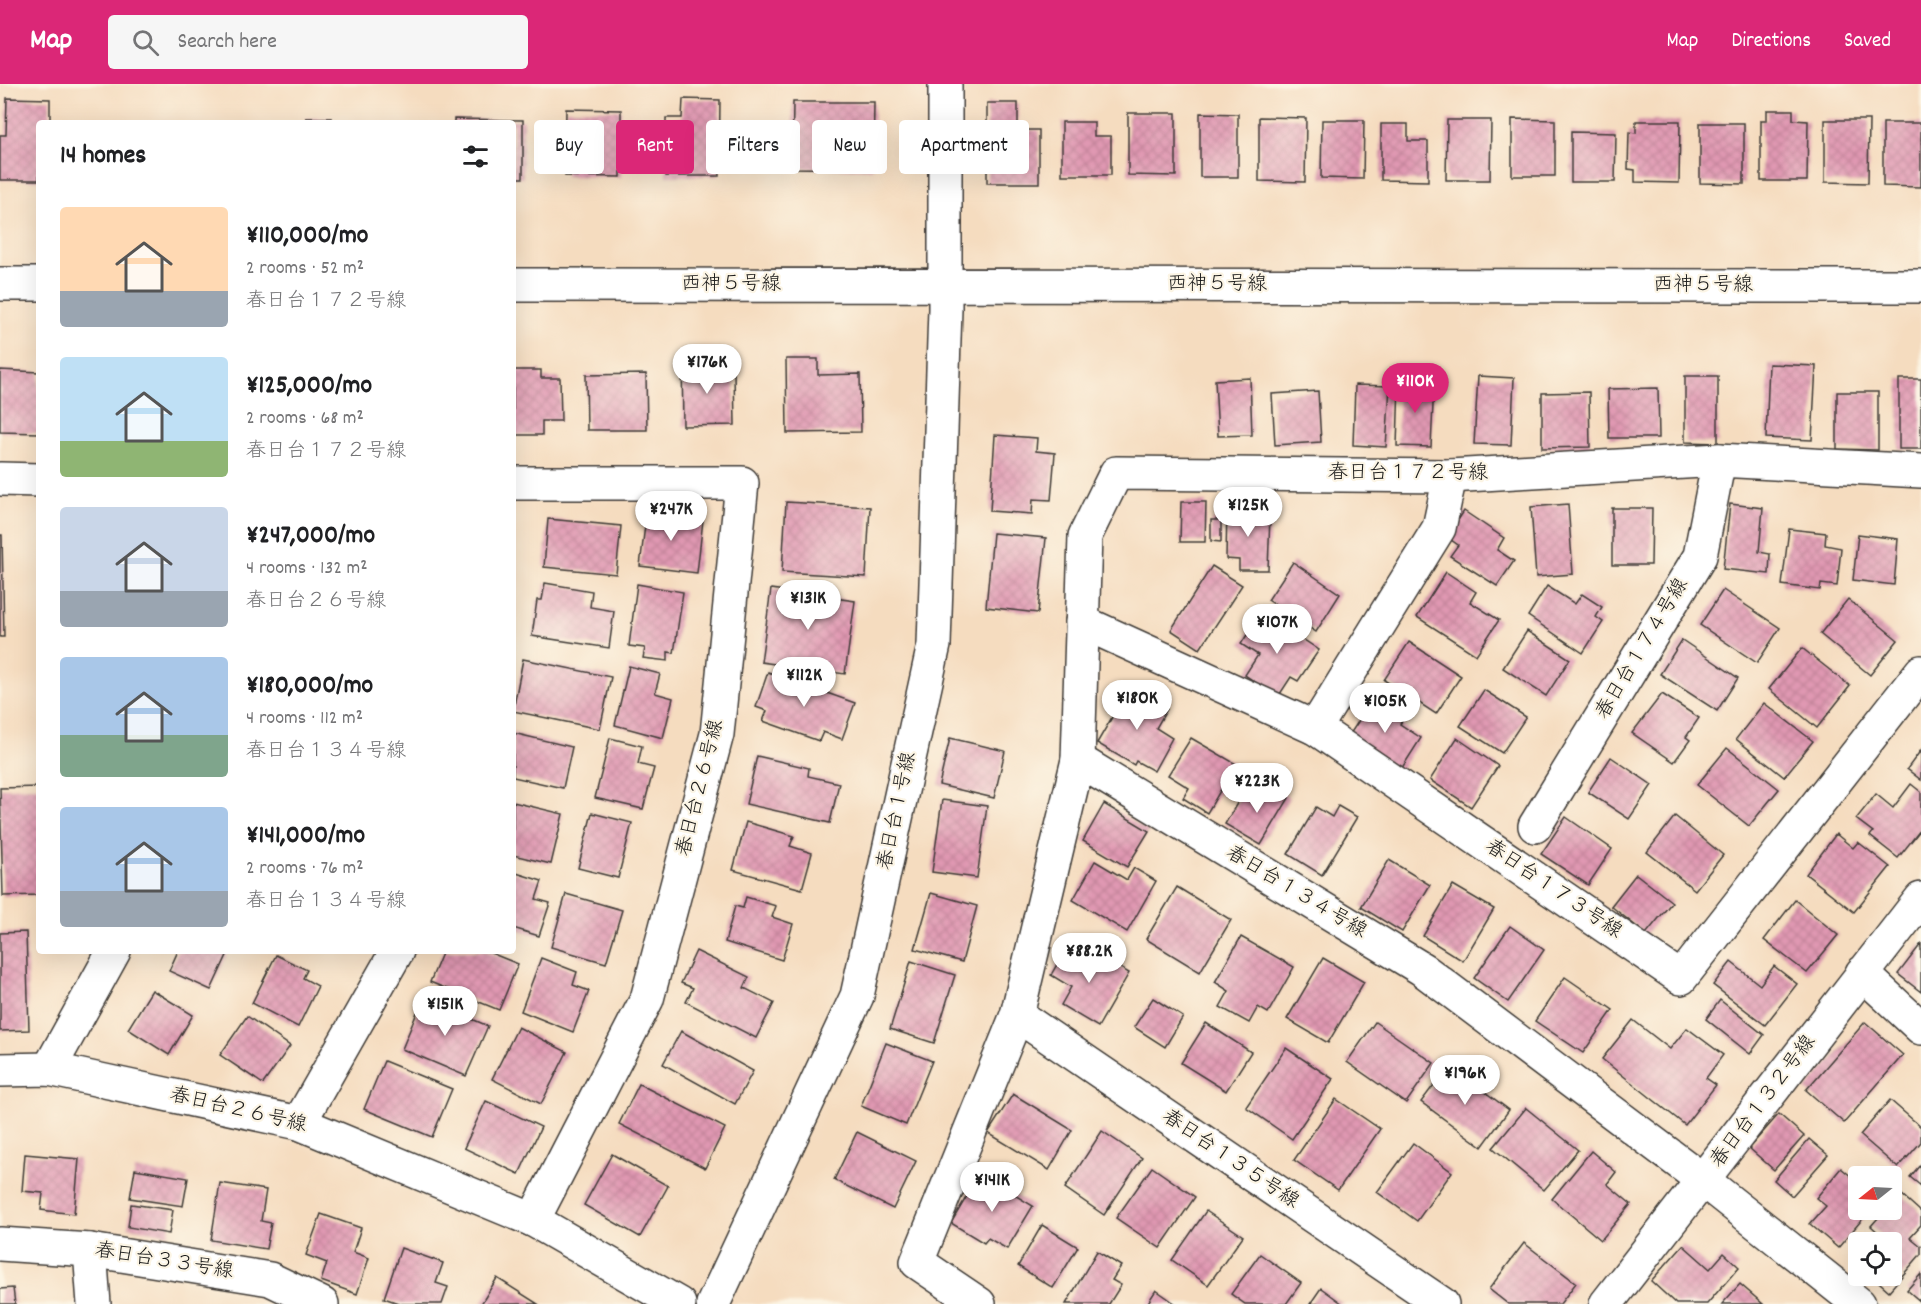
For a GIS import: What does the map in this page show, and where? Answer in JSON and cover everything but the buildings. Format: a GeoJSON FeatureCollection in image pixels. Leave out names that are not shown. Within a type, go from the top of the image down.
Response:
{"type":"FeatureCollection","features":[{"type":"Feature","properties":{"kind":"street","name":"春日台１号線"},"geometry":{"type":"LineString","coordinates":[[713,1304],[858,996],[934,645],[945,285],[945,84]]}},
{"type":"Feature","properties":{"kind":"street"},"geometry":{"type":"LineString","coordinates":[[0,284],[36,284]]}},
{"type":"Feature","properties":{"kind":"street","name":"西神５号線"},"geometry":{"type":"LineString","coordinates":[[516,285],[1921,286]]}},
{"type":"Feature","properties":{"kind":"street","name":"春日台１７２号線"},"geometry":{"type":"LineString","coordinates":[[1078,760],[1085,536],[1116,473],[1450,476],[1719,460],[1921,471]]}},
{"type":"Feature","properties":{"kind":"street","name":"春日台１７４号線"},"geometry":{"type":"LineString","coordinates":[[1535,826],[1700,556],[1719,460]]}},
{"type":"Feature","properties":{"kind":"street"},"geometry":{"type":"LineString","coordinates":[[1315,728],[1439,528],[1450,476]]}},
{"type":"Feature","properties":{"kind":"street"},"geometry":{"type":"LineString","coordinates":[[0,479],[36,480]]}},
{"type":"Feature","properties":{"kind":"street","name":"春日台２６号線"},"geometry":{"type":"LineString","coordinates":[[516,483],[742,483],[717,734],[647,999],[533,1220]]}},
{"type":"Feature","properties":{"kind":"street","name":"春日台１７３号線"},"geometry":{"type":"LineString","coordinates":[[1082,622],[1315,728],[1681,978],[1921,672]]}},
{"type":"Feature","properties":{"kind":"street"},"geometry":{"type":"LineString","coordinates":[[979,1304],[917,1262],[1017,1015],[1078,760]]}},
{"type":"Feature","properties":{"kind":"street","name":"春日台１３４号線"},"geometry":{"type":"LineString","coordinates":[[1078,760],[1422,969],[1704,1181],[1859,1304]]}},
{"type":"Feature","properties":{"kind":"street","name":"春日台１３２号線"},"geometry":{"type":"LineString","coordinates":[[1606,1304],[1704,1181],[1921,899]]}},
{"type":"Feature","properties":{"kind":"street"},"geometry":{"type":"LineString","coordinates":[[49,1069],[112,954]]}},
{"type":"Feature","properties":{"kind":"street"},"geometry":{"type":"LineString","coordinates":[[298,1123],[395,954]]}},
{"type":"Feature","properties":{"kind":"street"},"geometry":{"type":"LineString","coordinates":[[1862,973],[1921,1028]]}},
{"type":"Feature","properties":{"kind":"street","name":"春日台１３５号線"},"geometry":{"type":"LineString","coordinates":[[1017,1015],[1442,1304]]}},
{"type":"Feature","properties":{"kind":"street","name":"春日台２６号線"},"geometry":{"type":"LineString","coordinates":[[0,1070],[49,1069],[298,1123],[533,1220],[679,1304]]}},
{"type":"Feature","properties":{"kind":"street","name":"春日台３３号線"},"geometry":{"type":"LineString","coordinates":[[0,1244],[90,1250],[270,1279],[322,1304]]}},
{"type":"Feature","properties":{"kind":"street"},"geometry":{"type":"LineString","coordinates":[[90,1250],[94,1304]]}}]}
